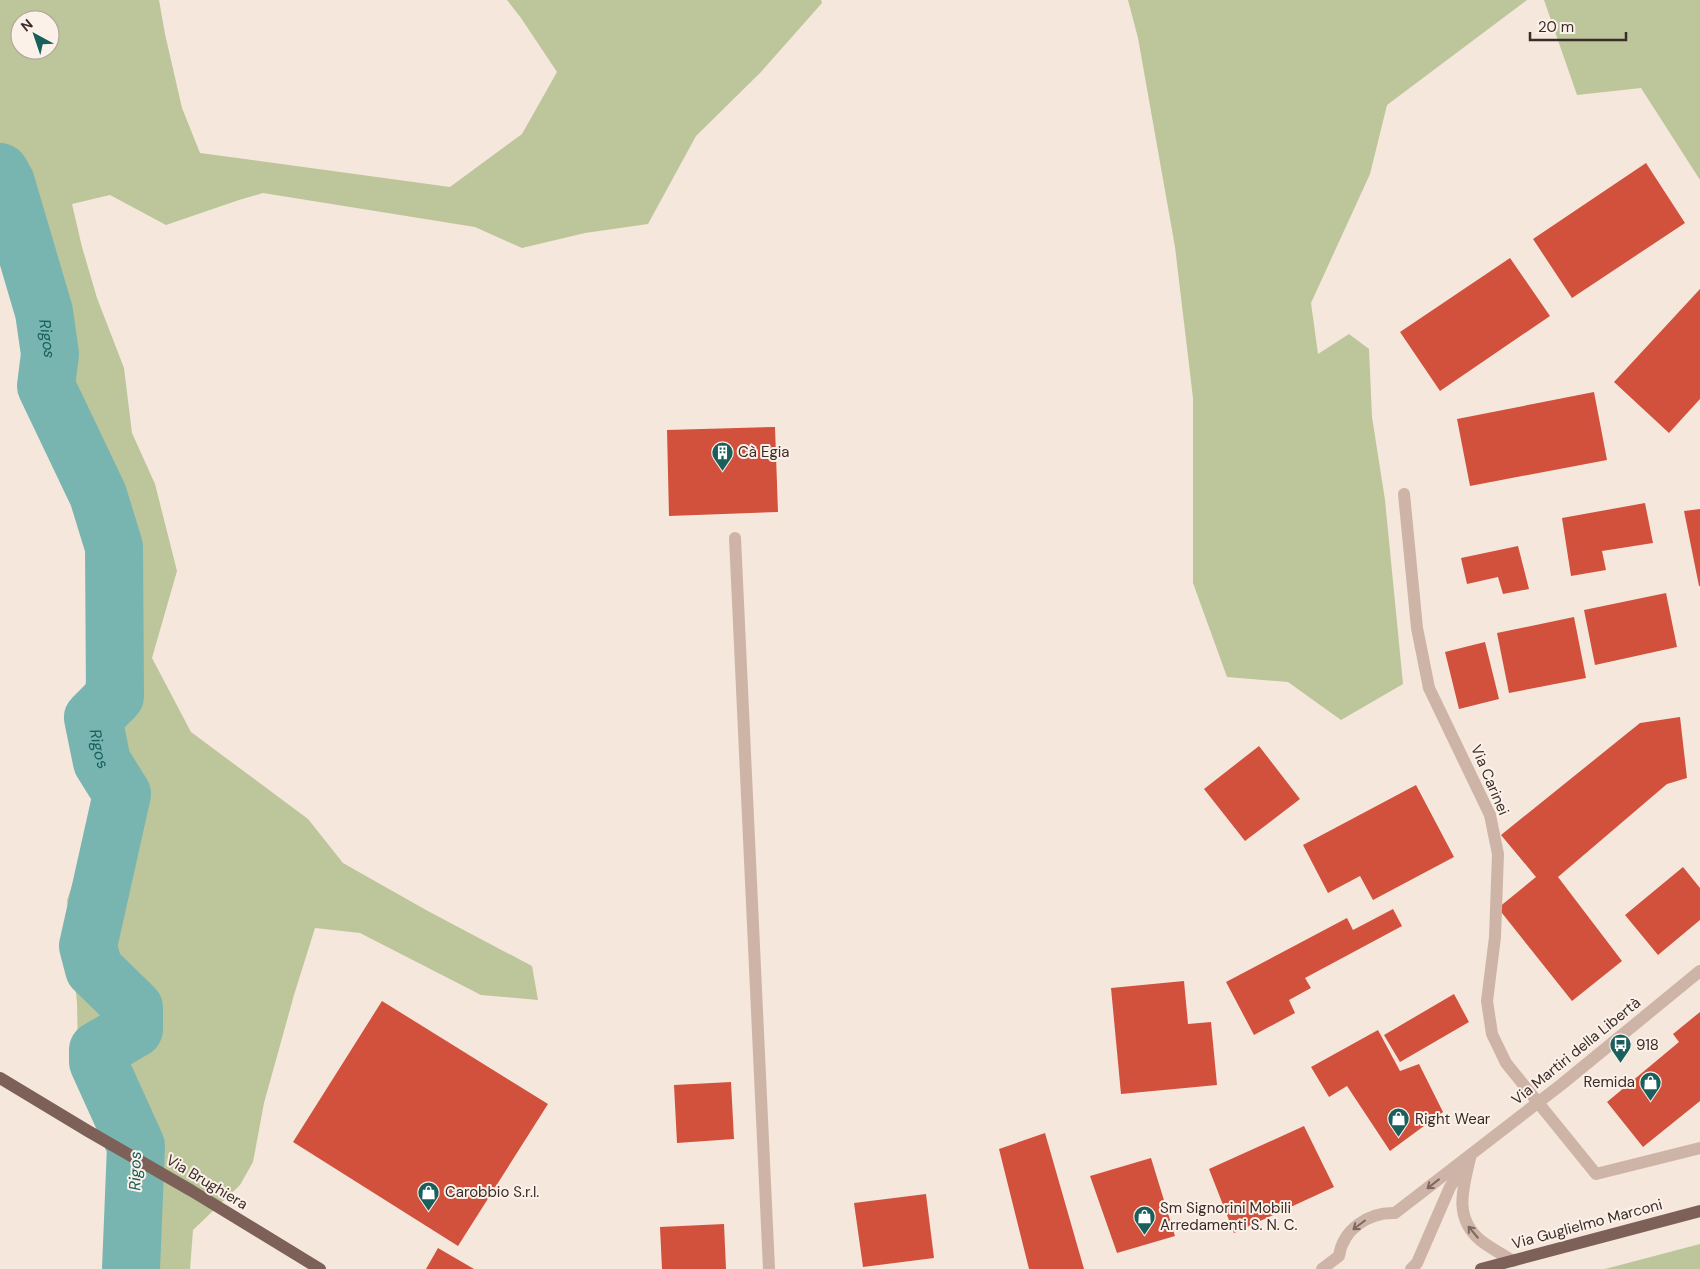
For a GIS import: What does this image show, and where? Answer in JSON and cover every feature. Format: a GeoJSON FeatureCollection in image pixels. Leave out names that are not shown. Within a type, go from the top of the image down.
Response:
{"type":"FeatureCollection","features":[{"type":"Feature","properties":{"kind":"main road","name":"Via Brughiera"},"geometry":{"type":"LineString","coordinates":[[0,1078],[320,1269]]}},
{"type":"Feature","properties":{"kind":"main road","name":"Via Guglielmo Marconi"},"geometry":{"type":"LineString","coordinates":[[1481,1269],[1700,1211]]}},
{"type":"Feature","properties":{"kind":"street","name":"Via Carinei"},"geometry":{"type":"LineString","coordinates":[[1404,494],[1417,628],[1429,688],[1490,815],[1498,854],[1495,937],[1487,1001],[1492,1034],[1506,1063],[1596,1174],[1700,1148]]}},
{"type":"Feature","properties":{"kind":"street"},"geometry":{"type":"LineString","coordinates":[[735,538],[768,1269]]}},
{"type":"Feature","properties":{"kind":"street","name":"Via Martiri della Libertà"},"geometry":{"type":"LineString","coordinates":[[1322,1269],[1339,1256],[1347,1234],[1360,1222],[1376,1215],[1395,1213],[1538,1102],[1700,971]]}},
{"type":"Feature","properties":{"kind":"street","name":"Via Martiri della Libertà"},"geometry":{"type":"LineString","coordinates":[[1411,1269],[1417,1263],[1450,1187],[1471,1154]]}},
{"type":"Feature","properties":{"kind":"street"},"geometry":{"type":"LineString","coordinates":[[1471,1154],[1461,1199],[1464,1221],[1480,1240],[1513,1261]]}},
{"type":"Feature","properties":{"kind":"green space"},"geometry":{"type":"Polygon","coordinates":[[[0,0],[159,0],[182,108],[200,153],[450,187],[522,134],[557,72],[507,0],[821,0],[822,3],[761,72],[696,136],[648,224],[585,233],[522,248],[475,227],[263,193],[166,225],[110,195],[72,204],[97,298],[124,368],[132,433],[155,484],[177,571],[152,658],[191,732],[308,819],[343,863],[426,910],[532,966],[538,1000],[481,995],[360,933],[315,928],[264,1103],[253,1162],[240,1185],[193,1230],[190,1269],[109,1269],[115,1238],[120,1161],[78,1050],[77,1003],[67,900],[102,792],[71,734],[90,668],[95,533],[38,410],[22,347],[18,282],[0,230],[0,0]]]}},
{"type":"Feature","properties":{"kind":"green space"},"geometry":{"type":"Polygon","coordinates":[[[1128,0],[1527,0],[1387,105],[1370,174],[1311,303],[1318,354],[1349,334],[1369,349],[1372,417],[1385,500],[1403,684],[1341,720],[1288,682],[1227,677],[1193,583],[1193,398],[1175,247],[1138,38],[1128,0]]]}},
{"type":"Feature","properties":{"kind":"green space"},"geometry":{"type":"Polygon","coordinates":[[[1544,0],[1700,0],[1700,180],[1641,88],[1577,95],[1544,0]]]}},
{"type":"Feature","properties":{"kind":"green space"},"geometry":{"type":"Polygon","coordinates":[[[1700,1244],[1700,1269],[1605,1269],[1700,1244]]]}},
{"type":"Feature","properties":{"kind":"building"},"geometry":{"type":"Polygon","coordinates":[[[1646,163],[1685,223],[1572,298],[1533,239],[1646,163]]]}},
{"type":"Feature","properties":{"kind":"building"},"geometry":{"type":"Polygon","coordinates":[[[1510,258],[1550,316],[1440,391],[1400,332],[1510,258]]]}},
{"type":"Feature","properties":{"kind":"building"},"geometry":{"type":"Polygon","coordinates":[[[1700,289],[1700,399],[1669,433],[1614,382],[1700,289]]]}},
{"type":"Feature","properties":{"kind":"building"},"geometry":{"type":"Polygon","coordinates":[[[1594,392],[1607,460],[1470,486],[1457,419],[1594,392]]]}},
{"type":"Feature","properties":{"kind":"building","name":"Cà Egia"},"geometry":{"type":"Polygon","coordinates":[[[775,427],[778,512],[669,516],[667,430],[775,427]]]}},
{"type":"Feature","properties":{"kind":"building"},"geometry":{"type":"Polygon","coordinates":[[[1645,503],[1653,543],[1602,551],[1606,570],[1571,576],[1562,518],[1645,503]]]}},
{"type":"Feature","properties":{"kind":"building"},"geometry":{"type":"Polygon","coordinates":[[[1700,509],[1700,586],[1699,586],[1684,511],[1700,509]]]}},
{"type":"Feature","properties":{"kind":"building"},"geometry":{"type":"Polygon","coordinates":[[[1518,546],[1529,589],[1503,594],[1498,577],[1467,584],[1461,558],[1518,546]]]}},
{"type":"Feature","properties":{"kind":"building"},"geometry":{"type":"Polygon","coordinates":[[[1666,593],[1677,647],[1595,665],[1584,610],[1666,593]]]}},
{"type":"Feature","properties":{"kind":"building"},"geometry":{"type":"Polygon","coordinates":[[[1574,617],[1586,678],[1509,693],[1497,633],[1574,617]]]}},
{"type":"Feature","properties":{"kind":"building"},"geometry":{"type":"Polygon","coordinates":[[[1485,642],[1499,699],[1459,709],[1445,652],[1485,642]]]}},
{"type":"Feature","properties":{"kind":"building"},"geometry":{"type":"Polygon","coordinates":[[[1680,717],[1687,778],[1667,784],[1558,877],[1622,961],[1572,1001],[1498,908],[1536,877],[1501,835],[1640,723],[1680,717]]]}},
{"type":"Feature","properties":{"kind":"building"},"geometry":{"type":"Polygon","coordinates":[[[1259,746],[1300,799],[1245,841],[1204,789],[1259,746]]]}},
{"type":"Feature","properties":{"kind":"building"},"geometry":{"type":"Polygon","coordinates":[[[1416,785],[1454,857],[1373,900],[1360,876],[1328,893],[1303,845],[1416,785]]]}},
{"type":"Feature","properties":{"kind":"building"},"geometry":{"type":"Polygon","coordinates":[[[1683,867],[1700,888],[1700,920],[1658,955],[1625,915],[1683,867]]]}},
{"type":"Feature","properties":{"kind":"building"},"geometry":{"type":"Polygon","coordinates":[[[1393,909],[1402,926],[1305,978],[1311,988],[1289,1000],[1295,1013],[1254,1035],[1226,982],[1347,918],[1353,930],[1393,909]]]}},
{"type":"Feature","properties":{"kind":"building"},"geometry":{"type":"Polygon","coordinates":[[[1184,981],[1188,1024],[1211,1022],[1217,1085],[1121,1094],[1111,988],[1184,981]]]}},
{"type":"Feature","properties":{"kind":"building"},"geometry":{"type":"Polygon","coordinates":[[[1454,994],[1469,1022],[1400,1062],[1384,1035],[1454,994]]]}},
{"type":"Feature","properties":{"kind":"building"},"geometry":{"type":"Polygon","coordinates":[[[382,1001],[548,1104],[458,1246],[293,1142],[382,1001]]]}},
{"type":"Feature","properties":{"kind":"building"},"geometry":{"type":"Polygon","coordinates":[[[1700,1012],[1700,1101],[1643,1147],[1607,1102],[1679,1042],[1673,1034],[1700,1012]]]}},
{"type":"Feature","properties":{"kind":"building"},"geometry":{"type":"Polygon","coordinates":[[[1378,1030],[1400,1071],[1419,1064],[1443,1112],[1390,1151],[1347,1086],[1329,1097],[1311,1067],[1378,1030]]]}},
{"type":"Feature","properties":{"kind":"building"},"geometry":{"type":"Polygon","coordinates":[[[731,1082],[734,1139],[677,1143],[674,1085],[731,1082]]]}},
{"type":"Feature","properties":{"kind":"building"},"geometry":{"type":"Polygon","coordinates":[[[1304,1126],[1334,1187],[1234,1233],[1209,1169],[1304,1126]]]}},
{"type":"Feature","properties":{"kind":"building"},"geometry":{"type":"Polygon","coordinates":[[[1045,1133],[1084,1269],[1029,1269],[999,1149],[1045,1133]]]}},
{"type":"Feature","properties":{"kind":"building"},"geometry":{"type":"Polygon","coordinates":[[[1151,1158],[1175,1236],[1117,1253],[1090,1176],[1151,1158]]]}},
{"type":"Feature","properties":{"kind":"building"},"geometry":{"type":"Polygon","coordinates":[[[926,1194],[934,1258],[863,1267],[854,1203],[926,1194]]]}},
{"type":"Feature","properties":{"kind":"building"},"geometry":{"type":"Polygon","coordinates":[[[724,1224],[726,1269],[662,1269],[660,1227],[724,1224]]]}},
{"type":"Feature","properties":{"kind":"building"},"geometry":{"type":"Polygon","coordinates":[[[438,1248],[474,1269],[426,1269],[438,1248]]]}},
{"type":"Feature","properties":{"kind":"waterway","name":"Rigos"},"geometry":{"type":"LineString","coordinates":[[0,172],[6,183],[44,312],[50,354],[46,386],[98,495],[114,547],[115,696],[93,718],[102,762],[122,794],[88,946],[94,969],[134,1008],[134,1029],[98,1050],[98,1062],[136,1146],[131,1269]]}},
{"type":"Feature","properties":{"kind":"place","name":"Cà Egia"},"geometry":{"type":"Point","coordinates":[722,471]}},
{"type":"Feature","properties":{"kind":"place","name":"918"},"geometry":{"type":"Point","coordinates":[1620,1064]}},
{"type":"Feature","properties":{"kind":"place","name":"Remida"},"geometry":{"type":"Point","coordinates":[1651,1101]}},
{"type":"Feature","properties":{"kind":"place","name":"Right Wear"},"geometry":{"type":"Point","coordinates":[1399,1138]}},
{"type":"Feature","properties":{"kind":"place","name":"Carobbio S.r.l."},"geometry":{"type":"Point","coordinates":[429,1211]}},
{"type":"Feature","properties":{"kind":"place","name":"Sm Signorini Mobili Arredamenti S. N. C."},"geometry":{"type":"Point","coordinates":[1144,1236]}}]}
